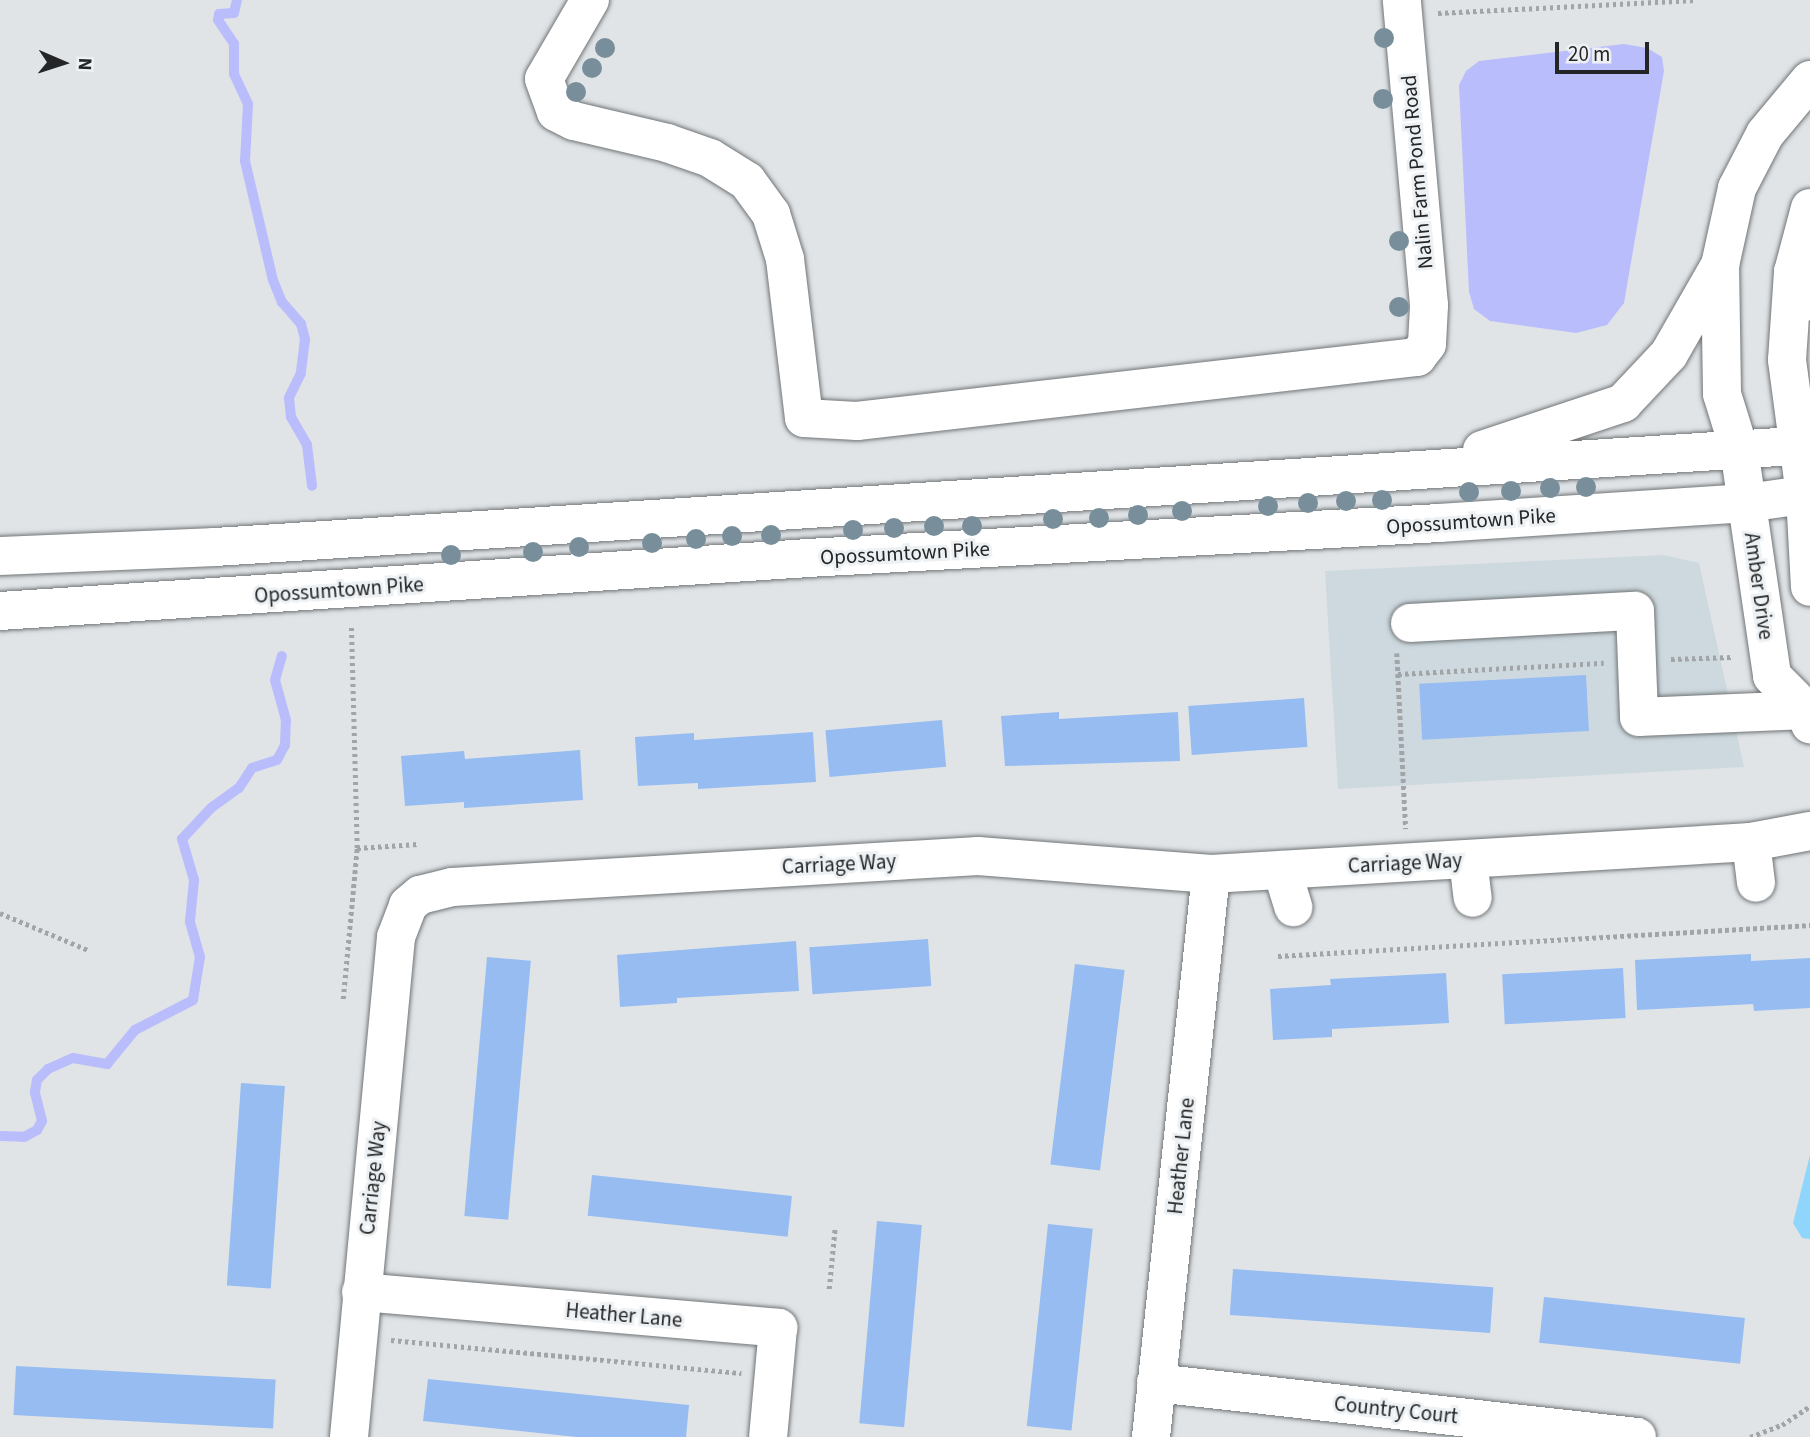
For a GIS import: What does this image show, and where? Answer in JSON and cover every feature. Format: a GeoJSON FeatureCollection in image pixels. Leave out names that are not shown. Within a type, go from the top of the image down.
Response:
{"type":"FeatureCollection","features":[{"type":"Feature","properties":{"kind":"street","name":"Nalin Farm Pond Road"},"geometry":{"type":"LineString","coordinates":[[590,0],[544,79],[545,92],[556,112],[574,121],[667,143],[710,158],[747,181],[771,214],[785,259],[804,418],[857,421],[1417,357],[1427,344],[1428,291],[1402,8]]}},
{"type":"Feature","properties":{"kind":"street"},"geometry":{"type":"LineString","coordinates":[[1417,469],[1588,418],[1623,402],[1669,354],[1720,265],[1737,188],[1765,134],[1810,80]]}},
{"type":"Feature","properties":{"kind":"street"},"geometry":{"type":"LineString","coordinates":[[1810,208],[1802,287],[1787,360],[1803,446],[1810,587]]}},
{"type":"Feature","properties":{"kind":"street","name":"Amber Drive"},"geometry":{"type":"LineString","coordinates":[[1720,265],[1723,394],[1739,449],[1772,676],[1809,711]]}},
{"type":"Feature","properties":{"kind":"street"},"geometry":{"type":"LineString","coordinates":[[0,556],[215,547],[1803,446]]}},
{"type":"Feature","properties":{"kind":"street","name":"Opossumtown Pike"},"geometry":{"type":"LineString","coordinates":[[0,611],[1747,503],[1807,495]]}},
{"type":"Feature","properties":{"kind":"street"},"geometry":{"type":"LineString","coordinates":[[1403,638],[1635,611],[1639,717],[1809,711]]}},
{"type":"Feature","properties":{"kind":"street","name":"Carriage Way"},"geometry":{"type":"LineString","coordinates":[[349,1437],[396,937],[408,905],[421,895],[452,887],[978,856],[1211,874],[1751,842],[1810,831]]}},
{"type":"Feature","properties":{"kind":"street"},"geometry":{"type":"LineString","coordinates":[[1751,842],[1756,883]]}},
{"type":"Feature","properties":{"kind":"street"},"geometry":{"type":"LineString","coordinates":[[1468,860],[1473,898]]}},
{"type":"Feature","properties":{"kind":"street"},"geometry":{"type":"LineString","coordinates":[[1282,870],[1293,907]]}},
{"type":"Feature","properties":{"kind":"street","name":"Heather Lane"},"geometry":{"type":"LineString","coordinates":[[1152,1437],[1211,874]]}},
{"type":"Feature","properties":{"kind":"street","name":"Heather Lane"},"geometry":{"type":"LineString","coordinates":[[361,1292],[778,1328],[768,1437]]}},
{"type":"Feature","properties":{"kind":"street","name":"Country Court"},"geometry":{"type":"LineString","coordinates":[[1156,1383],[1637,1437]]}},
{"type":"Feature","properties":{"kind":"path"},"geometry":{"type":"LineString","coordinates":[[1402,8],[1696,0]]}},
{"type":"Feature","properties":{"kind":"path"},"geometry":{"type":"LineString","coordinates":[[343,999],[357,848],[351,625]]}},
{"type":"Feature","properties":{"kind":"path"},"geometry":{"type":"LineString","coordinates":[[1403,638],[1398,674],[1406,833]]}},
{"type":"Feature","properties":{"kind":"path"},"geometry":{"type":"LineString","coordinates":[[1669,659],[1733,657]]}},
{"type":"Feature","properties":{"kind":"path"},"geometry":{"type":"LineString","coordinates":[[1398,674],[1612,663]]}},
{"type":"Feature","properties":{"kind":"path"},"geometry":{"type":"LineString","coordinates":[[357,848],[418,844]]}},
{"type":"Feature","properties":{"kind":"path"},"geometry":{"type":"LineString","coordinates":[[0,913],[88,950]]}},
{"type":"Feature","properties":{"kind":"path"},"geometry":{"type":"LineString","coordinates":[[1278,956],[1810,925]]}},
{"type":"Feature","properties":{"kind":"path"},"geometry":{"type":"LineString","coordinates":[[829,1289],[835,1227]]}},
{"type":"Feature","properties":{"kind":"path"},"geometry":{"type":"LineString","coordinates":[[386,1340],[756,1375]]}},
{"type":"Feature","properties":{"kind":"path"},"geometry":{"type":"LineString","coordinates":[[1750,1437],[1782,1425],[1810,1406]]}},
{"type":"Feature","properties":{"kind":"shaded area"},"geometry":{"type":"Polygon","coordinates":[[[1624,44],[1647,48],[1662,57],[1664,71],[1624,303],[1607,325],[1576,333],[1490,321],[1474,309],[1469,292],[1459,85],[1466,71],[1479,61],[1624,44]]]}},
{"type":"Feature","properties":{"kind":"shaded area"},"geometry":{"type":"Polygon","coordinates":[[[1663,555],[1699,563],[1744,767],[1338,789],[1325,571],[1663,555]]]}},
{"type":"Feature","properties":{"kind":"shaded area"},"geometry":{"type":"Polygon","coordinates":[[[1810,1155],[1810,1239],[1802,1238],[1793,1223],[1810,1155]]]}},
{"type":"Feature","properties":{"kind":"building"},"geometry":{"type":"Polygon","coordinates":[[[1586,675],[1589,731],[1422,740],[1419,684],[1586,675]]]}},
{"type":"Feature","properties":{"kind":"building"},"geometry":{"type":"Polygon","coordinates":[[[1304,698],[1307,747],[1192,755],[1188,706],[1304,698]]]}},
{"type":"Feature","properties":{"kind":"building"},"geometry":{"type":"Polygon","coordinates":[[[1059,712],[1059,719],[1178,712],[1180,761],[1005,766],[1001,716],[1059,712]]]}},
{"type":"Feature","properties":{"kind":"building"},"geometry":{"type":"Polygon","coordinates":[[[942,720],[946,767],[830,777],[825,730],[942,720]]]}},
{"type":"Feature","properties":{"kind":"building"},"geometry":{"type":"Polygon","coordinates":[[[813,732],[816,782],[698,789],[698,783],[638,786],[635,737],[694,733],[694,740],[813,732]]]}},
{"type":"Feature","properties":{"kind":"building"},"geometry":{"type":"Polygon","coordinates":[[[580,750],[583,800],[464,808],[464,802],[405,806],[401,756],[464,751],[465,759],[580,750]]]}},
{"type":"Feature","properties":{"kind":"building"},"geometry":{"type":"Polygon","coordinates":[[[928,939],[931,986],[813,994],[809,947],[928,939]]]}},
{"type":"Feature","properties":{"kind":"building"},"geometry":{"type":"Polygon","coordinates":[[[796,941],[799,991],[677,998],[677,1003],[620,1007],[617,955],[796,941]]]}},
{"type":"Feature","properties":{"kind":"building"},"geometry":{"type":"Polygon","coordinates":[[[1751,954],[1751,961],[1810,958],[1810,1008],[1754,1011],[1753,1004],[1637,1010],[1635,960],[1751,954]]]}},
{"type":"Feature","properties":{"kind":"building"},"geometry":{"type":"Polygon","coordinates":[[[487,957],[531,961],[508,1220],[464,1216],[487,957]]]}},
{"type":"Feature","properties":{"kind":"building"},"geometry":{"type":"Polygon","coordinates":[[[1075,964],[1125,970],[1100,1171],[1050,1164],[1075,964]]]}},
{"type":"Feature","properties":{"kind":"building"},"geometry":{"type":"Polygon","coordinates":[[[1623,968],[1626,1018],[1505,1024],[1502,974],[1623,968]]]}},
{"type":"Feature","properties":{"kind":"building"},"geometry":{"type":"Polygon","coordinates":[[[1446,973],[1449,1023],[1332,1029],[1332,1037],[1273,1040],[1270,989],[1331,985],[1330,979],[1446,973]]]}},
{"type":"Feature","properties":{"kind":"building"},"geometry":{"type":"Polygon","coordinates":[[[241,1083],[285,1086],[271,1289],[227,1286],[241,1083]]]}},
{"type":"Feature","properties":{"kind":"building"},"geometry":{"type":"Polygon","coordinates":[[[592,1175],[792,1196],[788,1237],[588,1216],[592,1175]]]}},
{"type":"Feature","properties":{"kind":"building"},"geometry":{"type":"Polygon","coordinates":[[[877,1221],[922,1225],[904,1427],[859,1423],[877,1221]]]}},
{"type":"Feature","properties":{"kind":"building"},"geometry":{"type":"Polygon","coordinates":[[[1048,1224],[1093,1229],[1072,1431],[1027,1426],[1048,1224]]]}},
{"type":"Feature","properties":{"kind":"building"},"geometry":{"type":"Polygon","coordinates":[[[1233,1269],[1493,1287],[1490,1333],[1230,1315],[1233,1269]]]}},
{"type":"Feature","properties":{"kind":"building"},"geometry":{"type":"Polygon","coordinates":[[[1544,1297],[1745,1318],[1740,1364],[1539,1343],[1544,1297]]]}},
{"type":"Feature","properties":{"kind":"building"},"geometry":{"type":"Polygon","coordinates":[[[16,1366],[276,1380],[273,1429],[13,1415],[16,1366]]]}},
{"type":"Feature","properties":{"kind":"building"},"geometry":{"type":"Polygon","coordinates":[[[428,1379],[689,1405],[686,1437],[577,1437],[423,1421],[428,1379]]]}},
{"type":"Feature","properties":{"kind":"waterway"},"geometry":{"type":"LineString","coordinates":[[237,0],[234,13],[219,14],[218,20],[234,44],[234,74],[248,104],[245,161],[273,280],[282,302],[301,324],[305,339],[301,373],[289,398],[291,417],[307,445],[312,486]]}},
{"type":"Feature","properties":{"kind":"waterway"},"geometry":{"type":"LineString","coordinates":[[0,1136],[24,1137],[37,1130],[42,1121],[35,1092],[37,1080],[48,1069],[73,1058],[107,1064],[135,1030],[193,1000],[200,957],[190,921],[194,880],[182,839],[211,808],[239,788],[252,768],[277,760],[285,745],[286,720],[275,680],[282,656]]}}]}
